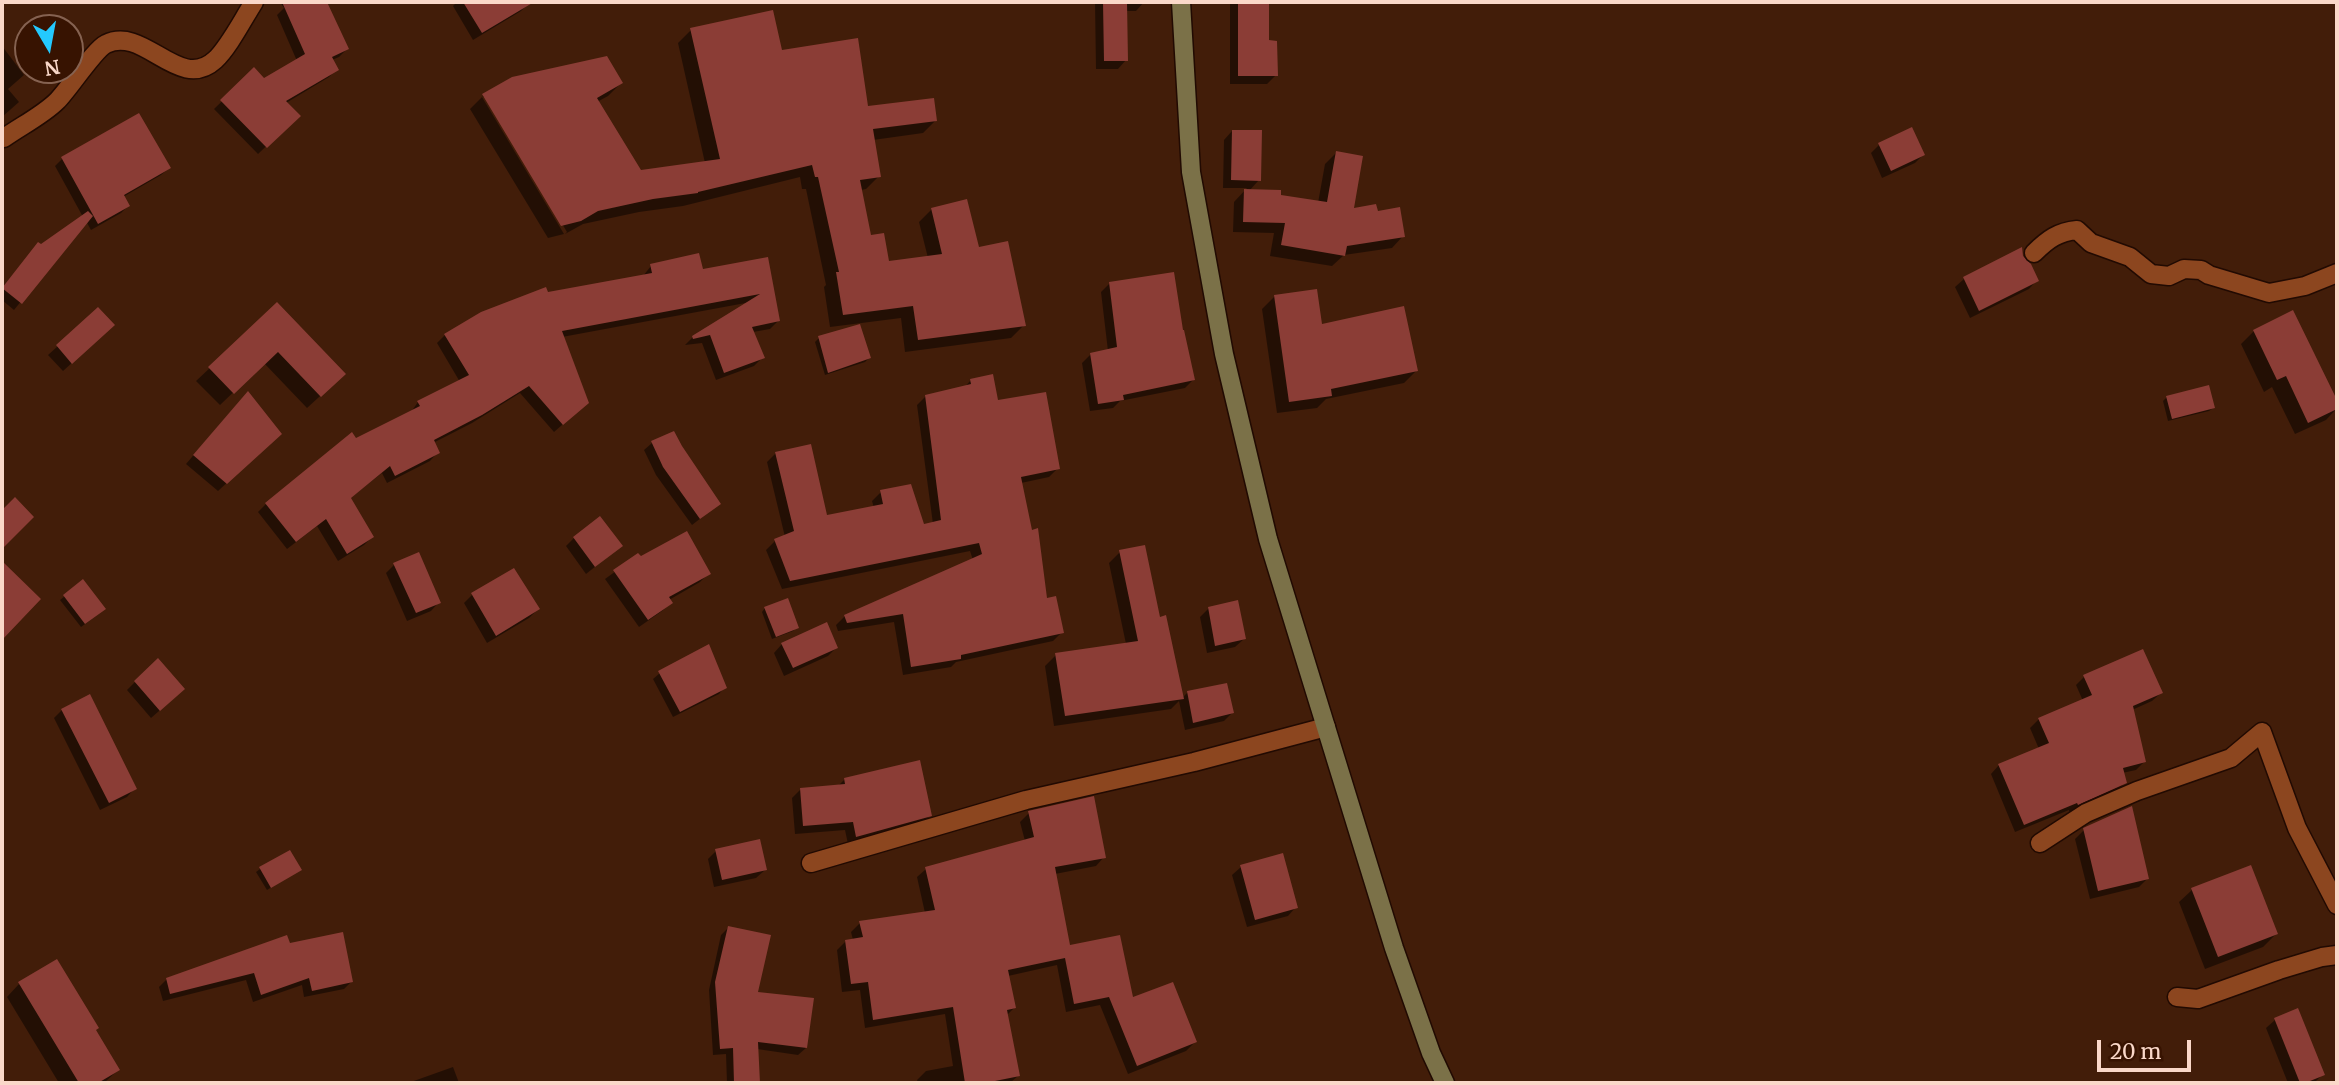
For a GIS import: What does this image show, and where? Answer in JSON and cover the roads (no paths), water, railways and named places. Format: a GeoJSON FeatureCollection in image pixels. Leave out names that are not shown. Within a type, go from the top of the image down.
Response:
{"type":"FeatureCollection","features":[{"type":"Feature","properties":{"kind":"street"},"geometry":{"type":"LineString","coordinates":[[4,138],[56,102],[104,44],[130,40],[169,63],[196,70],[217,58],[254,2]]}},
{"type":"Feature","properties":{"kind":"street"},"geometry":{"type":"LineString","coordinates":[[1181,2],[1192,172],[1224,354],[1268,539],[1394,948],[1431,1053],[1445,1083]]}},
{"type":"Feature","properties":{"kind":"street"},"geometry":{"type":"LineString","coordinates":[[2034,253],[2048,239],[2063,231],[2077,230],[2091,243],[2130,257],[2151,274],[2169,276],[2184,269],[2201,270],[2209,275],[2269,293],[2305,286],[2337,273]]}},
{"type":"Feature","properties":{"kind":"street"},"geometry":{"type":"LineString","coordinates":[[811,863],[1026,800],[1194,762],[1326,727]]}},
{"type":"Feature","properties":{"kind":"street"},"geometry":{"type":"LineString","coordinates":[[2040,843],[2086,813],[2137,791],[2231,758],[2262,732],[2297,828],[2337,905]]}},
{"type":"Feature","properties":{"kind":"street"},"geometry":{"type":"LineString","coordinates":[[2177,997],[2198,999],[2279,970],[2337,955]]}}]}
